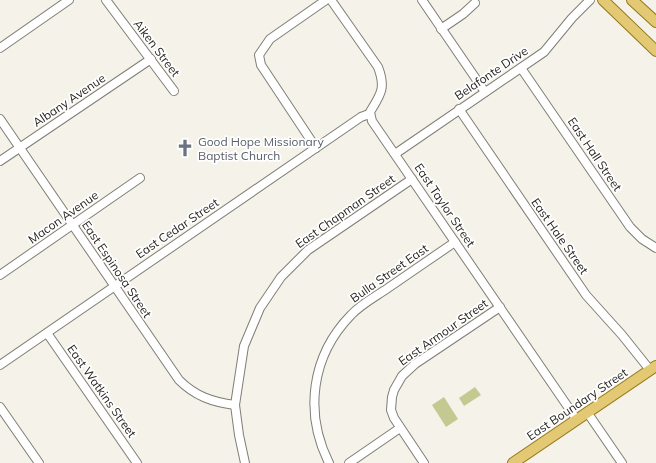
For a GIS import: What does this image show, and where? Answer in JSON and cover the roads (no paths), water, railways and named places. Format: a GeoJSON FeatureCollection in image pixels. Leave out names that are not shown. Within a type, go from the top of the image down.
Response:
{"type":"FeatureCollection","features":[{"type":"Feature","properties":{"kind":"main road"},"geometry":{"type":"LineString","coordinates":[[603,0],[656,51]]}},
{"type":"Feature","properties":{"kind":"main road"},"geometry":{"type":"LineString","coordinates":[[632,0],[656,22]]}},
{"type":"Feature","properties":{"kind":"main road","name":"East Boundary Street"},"geometry":{"type":"LineString","coordinates":[[513,463],[653,368]]}},
{"type":"Feature","properties":{"kind":"street"},"geometry":{"type":"LineString","coordinates":[[0,48],[69,0]]}},
{"type":"Feature","properties":{"kind":"street","name":"Aiken Street"},"geometry":{"type":"LineString","coordinates":[[106,0],[174,91]]}},
{"type":"Feature","properties":{"kind":"street"},"geometry":{"type":"LineString","coordinates":[[316,148],[261,65],[259,54],[270,39],[326,0]]}},
{"type":"Feature","properties":{"kind":"street"},"geometry":{"type":"LineString","coordinates":[[331,0],[378,67],[382,78],[381,93],[370,114]]}},
{"type":"Feature","properties":{"kind":"street"},"geometry":{"type":"LineString","coordinates":[[422,0],[485,92]]}},
{"type":"Feature","properties":{"kind":"street"},"geometry":{"type":"LineString","coordinates":[[441,29],[463,14],[473,2],[478,3],[483,0]]}},
{"type":"Feature","properties":{"kind":"street","name":"Belafonte Drive"},"geometry":{"type":"LineString","coordinates":[[395,154],[544,52],[572,18],[590,0]]}},
{"type":"Feature","properties":{"kind":"street","name":"Albany Avenue"},"geometry":{"type":"LineString","coordinates":[[0,161],[151,59]]}},
{"type":"Feature","properties":{"kind":"street","name":"East Hall Street"},"geometry":{"type":"LineString","coordinates":[[521,68],[628,223],[637,235],[656,248]]}},
{"type":"Feature","properties":{"kind":"street","name":"East Hale Street"},"geometry":{"type":"LineString","coordinates":[[459,109],[586,295],[653,368]]}},
{"type":"Feature","properties":{"kind":"street","name":"East Cedar Street"},"geometry":{"type":"LineString","coordinates":[[0,365],[316,148],[361,118],[370,114]]}},
{"type":"Feature","properties":{"kind":"street","name":"East Taylor Street"},"geometry":{"type":"LineString","coordinates":[[370,114],[372,121],[577,420]]}},
{"type":"Feature","properties":{"kind":"street","name":"East Espinosa Street"},"geometry":{"type":"LineString","coordinates":[[0,119],[179,380],[194,393],[235,405]]}},
{"type":"Feature","properties":{"kind":"street","name":"Macon Avenue"},"geometry":{"type":"LineString","coordinates":[[0,275],[140,178]]}},
{"type":"Feature","properties":{"kind":"street","name":"East Chapman Street"},"geometry":{"type":"LineString","coordinates":[[245,463],[238,435],[235,405],[240,363],[248,336],[260,308],[281,277],[314,246],[412,179]]}},
{"type":"Feature","properties":{"kind":"street","name":"Bulla Street East"},"geometry":{"type":"LineString","coordinates":[[329,463],[316,429],[313,399],[318,369],[331,340],[344,322],[361,307],[455,242]]}},
{"type":"Feature","properties":{"kind":"street","name":"East Armour Street"},"geometry":{"type":"LineString","coordinates":[[424,463],[394,418],[391,404],[394,390],[402,376],[415,364],[500,307]]}},
{"type":"Feature","properties":{"kind":"street","name":"East Watkins Street"},"geometry":{"type":"LineString","coordinates":[[46,333],[137,463]]}},
{"type":"Feature","properties":{"kind":"street"},"geometry":{"type":"LineString","coordinates":[[0,407],[39,463]]}},
{"type":"Feature","properties":{"kind":"street"},"geometry":{"type":"LineString","coordinates":[[587,412],[622,463]]}},
{"type":"Feature","properties":{"kind":"street"},"geometry":{"type":"LineString","coordinates":[[349,463],[400,428]]}},
{"type":"Feature","properties":{"kind":"place","name":"Good Hope Missionary Baptist Church"},"geometry":{"type":"Point","coordinates":[185,148]}}]}
